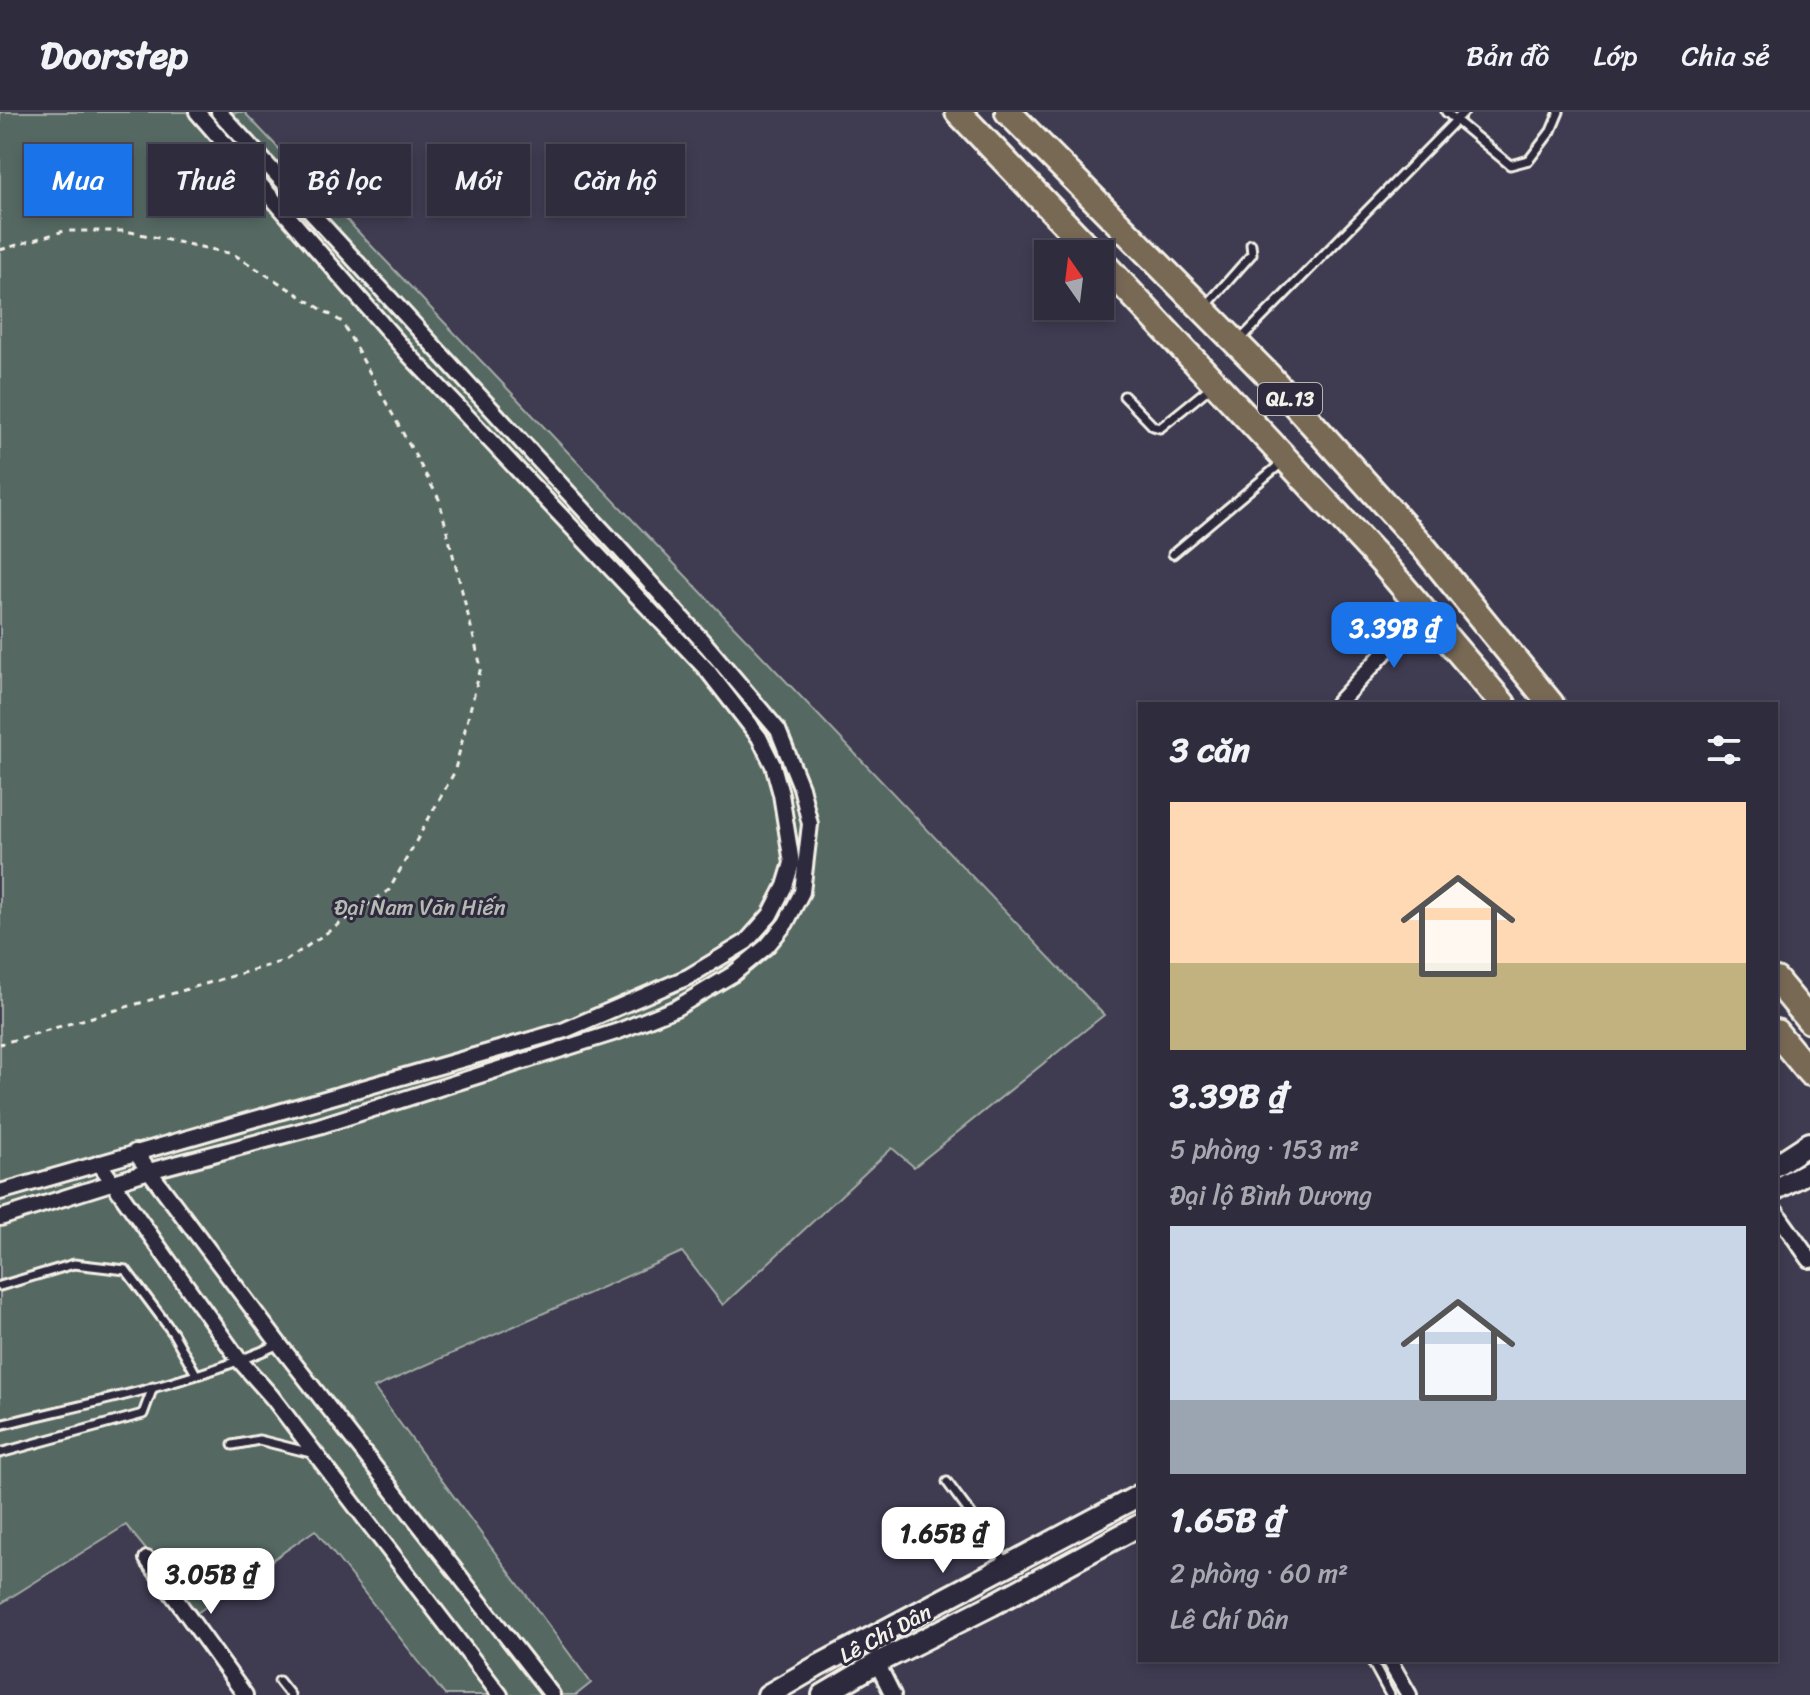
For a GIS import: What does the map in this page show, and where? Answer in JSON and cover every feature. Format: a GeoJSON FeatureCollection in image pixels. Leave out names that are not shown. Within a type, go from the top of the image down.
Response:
{"type":"FeatureCollection","features":[{"type":"Feature","properties":{"kind":"highway"},"geometry":{"type":"LineString","coordinates":[[958,112],[1081,240]]}},
{"type":"Feature","properties":{"kind":"highway","name":"QL.13"},"geometry":{"type":"LineString","coordinates":[[1008,112],[1236,343],[1425,549],[1549,702]]}},
{"type":"Feature","properties":{"kind":"highway","name":"QL.13"},"geometry":{"type":"LineString","coordinates":[[1114,275],[1424,610],[1501,702]]}},
{"type":"Feature","properties":{"kind":"highway"},"geometry":{"type":"LineString","coordinates":[[1482,679],[1510,654]]}},
{"type":"Feature","properties":{"kind":"highway"},"geometry":{"type":"LineString","coordinates":[[1778,982],[1810,1021]]}},
{"type":"Feature","properties":{"kind":"highway"},"geometry":{"type":"LineString","coordinates":[[1778,1034],[1810,1073]]}},
{"type":"Feature","properties":{"kind":"main road"},"geometry":{"type":"LineString","coordinates":[[1778,1164],[1810,1143]]}},
{"type":"Feature","properties":{"kind":"main road"},"geometry":{"type":"LineString","coordinates":[[1778,1188],[1810,1171]]}},
{"type":"Feature","properties":{"kind":"main road","name":"Lê Chí Dân"},"geometry":{"type":"LineString","coordinates":[[768,1695],[1138,1496]]}},
{"type":"Feature","properties":{"kind":"main road","name":"Lê Chí Dân"},"geometry":{"type":"LineString","coordinates":[[823,1695],[877,1663],[1138,1526]]}},
{"type":"Feature","properties":{"kind":"street"},"geometry":{"type":"LineString","coordinates":[[0,1192],[565,1030],[675,983],[746,942],[770,915],[785,886],[792,863],[773,765],[759,737],[707,670],[410,356],[197,112]]}},
{"type":"Feature","properties":{"kind":"street"},"geometry":{"type":"LineString","coordinates":[[0,1218],[149,1171],[319,1126],[619,1031],[676,1008],[733,974],[767,946],[786,923],[802,892],[810,824],[801,787],[778,730],[628,558],[219,112]]}},
{"type":"Feature","properties":{"kind":"street"},"geometry":{"type":"LineString","coordinates":[[1339,702],[1424,610]]}},
{"type":"Feature","properties":{"kind":"street"},"geometry":{"type":"LineString","coordinates":[[135,1152],[279,1344],[552,1695]]}},
{"type":"Feature","properties":{"kind":"street"},"geometry":{"type":"LineString","coordinates":[[99,1163],[240,1361],[272,1397],[500,1695]]}},
{"type":"Feature","properties":{"kind":"street"},"geometry":{"type":"LineString","coordinates":[[1778,1215],[1810,1260]]}},
{"type":"Feature","properties":{"kind":"street"},"geometry":{"type":"LineString","coordinates":[[147,1559],[245,1695]]}},
{"type":"Feature","properties":{"kind":"street"},"geometry":{"type":"LineString","coordinates":[[1390,1662],[1409,1695]]}},
{"type":"Feature","properties":{"kind":"street"},"geometry":{"type":"LineString","coordinates":[[877,1663],[893,1695]]}},
{"type":"Feature","properties":{"kind":"lane"},"geometry":{"type":"LineString","coordinates":[[1446,112],[1510,165],[1529,160],[1551,131],[1559,112]]}},
{"type":"Feature","properties":{"kind":"lane"},"geometry":{"type":"LineString","coordinates":[[1236,343],[1464,112]]}},
{"type":"Feature","properties":{"kind":"lane"},"geometry":{"type":"LineString","coordinates":[[1202,309],[1252,254],[1251,244]]}},
{"type":"Feature","properties":{"kind":"lane"},"geometry":{"type":"LineString","coordinates":[[1124,396],[1153,426],[1160,428],[1215,384]]}},
{"type":"Feature","properties":{"kind":"lane"},"geometry":{"type":"LineString","coordinates":[[1173,554],[1286,460]]}},
{"type":"Feature","properties":{"kind":"lane"},"geometry":{"type":"LineString","coordinates":[[0,1286],[74,1264],[126,1270],[173,1333],[196,1374]]}},
{"type":"Feature","properties":{"kind":"lane"},"geometry":{"type":"LineString","coordinates":[[0,1425],[153,1387],[240,1361],[279,1344]]}},
{"type":"Feature","properties":{"kind":"lane"},"geometry":{"type":"LineString","coordinates":[[0,1453],[143,1414],[153,1387]]}},
{"type":"Feature","properties":{"kind":"lane"},"geometry":{"type":"LineString","coordinates":[[233,1445],[259,1440],[313,1453]]}},
{"type":"Feature","properties":{"kind":"lane"},"geometry":{"type":"LineString","coordinates":[[947,1482],[1008,1565]]}},
{"type":"Feature","properties":{"kind":"lane"},"geometry":{"type":"LineString","coordinates":[[1372,1662],[1390,1695]]}},
{"type":"Feature","properties":{"kind":"lane"},"geometry":{"type":"LineString","coordinates":[[279,1681],[290,1695]]}},
{"type":"Feature","properties":{"kind":"path"},"geometry":{"type":"LineString","coordinates":[[0,250],[64,231],[126,231],[233,254],[342,322],[439,499],[481,667],[454,773],[389,890],[287,960],[0,1044]]}},
{"type":"Feature","properties":{"kind":"green space","name":"Đại Nam Văn Hiến"},"geometry":{"type":"Polygon","coordinates":[[[0,112],[244,112],[280,150],[280,216],[343,216],[1104,1015],[914,1167],[892,1148],[723,1305],[682,1252],[374,1388],[591,1683],[576,1695],[445,1695],[315,1530],[197,1613],[126,1525],[0,1604],[0,112]]]}}]}
